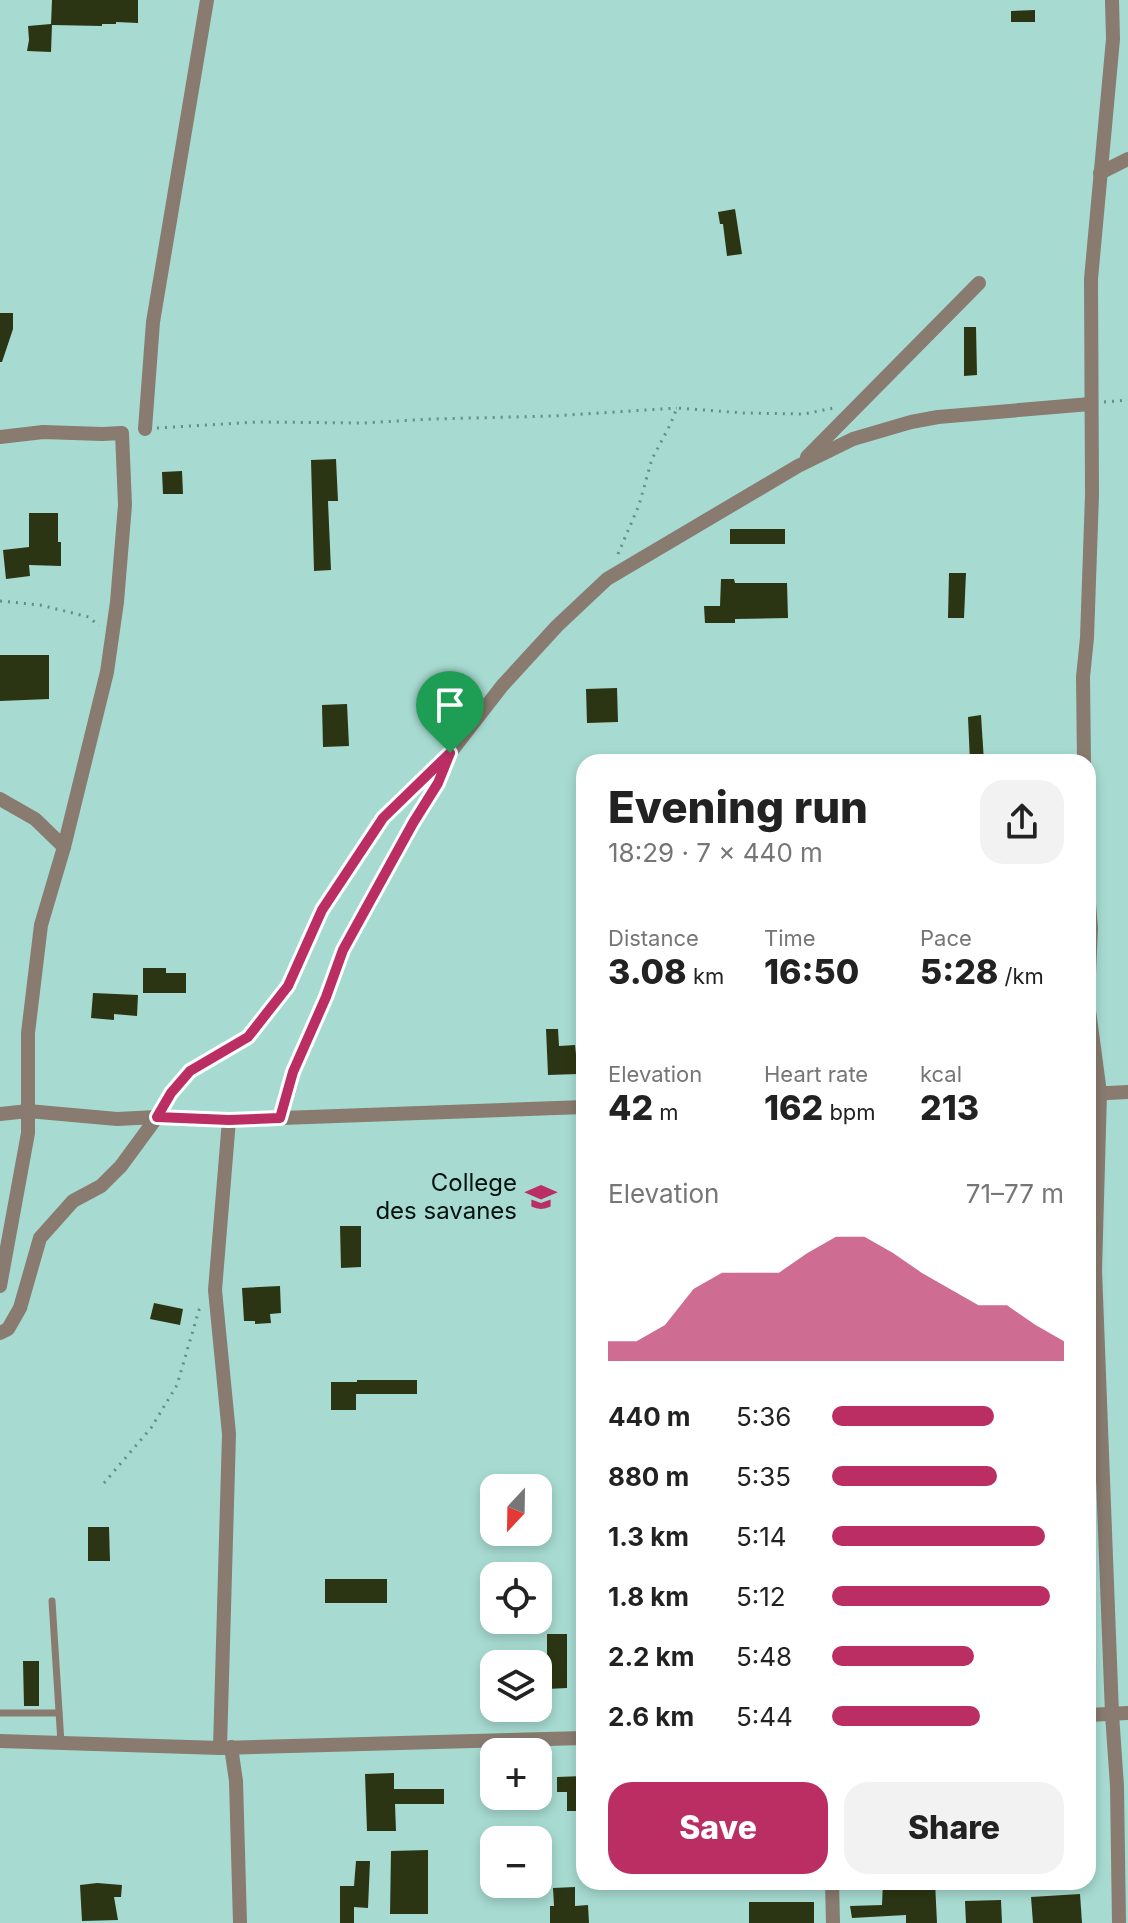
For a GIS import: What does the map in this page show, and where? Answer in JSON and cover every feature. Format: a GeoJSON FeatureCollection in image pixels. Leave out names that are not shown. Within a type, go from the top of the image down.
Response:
{"type":"FeatureCollection","features":[{"type":"Feature","properties":{"kind":"street"},"geometry":{"type":"LineString","coordinates":[[145,429],[153,322],[207,0]]}},
{"type":"Feature","properties":{"kind":"street"},"geometry":{"type":"LineString","coordinates":[[1084,754],[1083,677],[1092,495],[1091,279],[1113,39],[1112,0]]}},
{"type":"Feature","properties":{"kind":"street"},"geometry":{"type":"LineString","coordinates":[[1100,173],[1128,159]]}},
{"type":"Feature","properties":{"kind":"street"},"geometry":{"type":"LineString","coordinates":[[798,466],[979,283]]}},
{"type":"Feature","properties":{"kind":"street"},"geometry":{"type":"LineString","coordinates":[[0,1333],[8,1329],[20,1308],[40,1238],[73,1201],[101,1186],[121,1166],[171,1093],[190,1071],[248,1037],[288,986],[322,910],[383,818],[450,753],[502,686],[557,626],[607,579],[798,466],[853,439],[911,422],[976,413],[1090,404]]}},
{"type":"Feature","properties":{"kind":"street"},"geometry":{"type":"LineString","coordinates":[[0,437],[43,432],[122,433],[125,505],[117,602],[107,672],[64,847],[41,925],[28,1033],[28,1133],[15,1212],[3,1252],[0,1286]]}},
{"type":"Feature","properties":{"kind":"street"},"geometry":{"type":"LineString","coordinates":[[280,1118],[293,1072],[343,950],[438,783],[450,753]]}},
{"type":"Feature","properties":{"kind":"street"},"geometry":{"type":"LineString","coordinates":[[0,799],[35,819],[64,847]]}},
{"type":"Feature","properties":{"kind":"street"},"geometry":{"type":"LineString","coordinates":[[1096,1094],[1128,1092]]}},
{"type":"Feature","properties":{"kind":"street"},"geometry":{"type":"LineString","coordinates":[[0,1114],[28,1111],[117,1119],[229,1120],[576,1107]]}},
{"type":"Feature","properties":{"kind":"street"},"geometry":{"type":"LineString","coordinates":[[229,1120],[215,1290],[229,1434],[226,1748],[236,1781],[240,1923]]}},
{"type":"Feature","properties":{"kind":"street"},"geometry":{"type":"LineString","coordinates":[[1096,1296],[1117,1786],[1119,1923]]}},
{"type":"Feature","properties":{"kind":"street"},"geometry":{"type":"LineString","coordinates":[[1096,1715],[1128,1713]]}},
{"type":"Feature","properties":{"kind":"street"},"geometry":{"type":"LineString","coordinates":[[0,1741],[226,1748],[576,1738]]}},
{"type":"Feature","properties":{"kind":"street"},"geometry":{"type":"LineString","coordinates":[[832,1890],[833,1923]]}},
{"type":"Feature","properties":{"kind":"lane"},"geometry":{"type":"LineString","coordinates":[[52,1601],[61,1743]]}},
{"type":"Feature","properties":{"kind":"lane"},"geometry":{"type":"LineString","coordinates":[[0,1713],[59,1713]]}},
{"type":"Feature","properties":{"kind":"path"},"geometry":{"type":"LineString","coordinates":[[1090,404],[1128,400]]}},
{"type":"Feature","properties":{"kind":"path"},"geometry":{"type":"LineString","coordinates":[[145,429],[257,422],[363,423],[553,416],[677,408],[804,414],[860,403]]}},
{"type":"Feature","properties":{"kind":"path"},"geometry":{"type":"LineString","coordinates":[[618,554],[639,505],[652,459],[677,408]]}},
{"type":"Feature","properties":{"kind":"path"},"geometry":{"type":"LineString","coordinates":[[0,601],[40,605],[89,617],[112,636]]}},
{"type":"Feature","properties":{"kind":"path"},"geometry":{"type":"LineString","coordinates":[[104,1483],[151,1428],[177,1385],[199,1310],[215,1290]]}},
{"type":"Feature","properties":{"kind":"building"},"geometry":{"type":"Polygon","coordinates":[[[52,0],[138,0],[138,23],[52,25],[51,52],[27,51],[28,26],[51,24],[52,0]]]}},
{"type":"Feature","properties":{"kind":"building"},"geometry":{"type":"Polygon","coordinates":[[[1035,10],[1035,22],[1011,22],[1011,11],[1035,10]]]}},
{"type":"Feature","properties":{"kind":"building"},"geometry":{"type":"Polygon","coordinates":[[[735,209],[742,254],[727,256],[723,224],[720,224],[718,212],[735,209]]]}},
{"type":"Feature","properties":{"kind":"building"},"geometry":{"type":"Polygon","coordinates":[[[0,313],[13,313],[13,329],[2,362],[0,362],[0,313]]]}},
{"type":"Feature","properties":{"kind":"building"},"geometry":{"type":"Polygon","coordinates":[[[964,327],[976,327],[977,375],[964,376],[964,327]]]}},
{"type":"Feature","properties":{"kind":"building"},"geometry":{"type":"Polygon","coordinates":[[[336,459],[338,501],[328,501],[331,570],[314,571],[311,460],[336,459]]]}},
{"type":"Feature","properties":{"kind":"building"},"geometry":{"type":"Polygon","coordinates":[[[182,471],[183,494],[163,494],[162,472],[182,471]]]}},
{"type":"Feature","properties":{"kind":"building"},"geometry":{"type":"Polygon","coordinates":[[[29,513],[58,513],[61,566],[29,565],[30,576],[6,579],[3,550],[29,547],[29,513]]]}},
{"type":"Feature","properties":{"kind":"building"},"geometry":{"type":"Polygon","coordinates":[[[730,529],[785,529],[785,544],[730,544],[730,529]]]}},
{"type":"Feature","properties":{"kind":"building"},"geometry":{"type":"Polygon","coordinates":[[[949,573],[966,573],[964,618],[948,618],[949,573]]]}},
{"type":"Feature","properties":{"kind":"building"},"geometry":{"type":"Polygon","coordinates":[[[721,579],[734,579],[735,583],[787,583],[788,618],[705,623],[704,606],[720,606],[721,579]]]}},
{"type":"Feature","properties":{"kind":"building"},"geometry":{"type":"Polygon","coordinates":[[[0,655],[49,655],[49,699],[0,701],[0,655]]]}},
{"type":"Feature","properties":{"kind":"building"},"geometry":{"type":"Polygon","coordinates":[[[617,688],[618,722],[587,723],[586,689],[617,688]]]}},
{"type":"Feature","properties":{"kind":"building"},"geometry":{"type":"Polygon","coordinates":[[[347,704],[349,746],[323,747],[322,705],[347,704]]]}},
{"type":"Feature","properties":{"kind":"building"},"geometry":{"type":"Polygon","coordinates":[[[981,715],[983,754],[970,754],[968,717],[981,715]]]}},
{"type":"Feature","properties":{"kind":"building"},"geometry":{"type":"Polygon","coordinates":[[[143,968],[166,968],[166,973],[186,973],[186,993],[143,993],[143,968]]]}},
{"type":"Feature","properties":{"kind":"building"},"geometry":{"type":"Polygon","coordinates":[[[93,993],[138,995],[137,1016],[114,1014],[114,1020],[91,1018],[93,993]]]}},
{"type":"Feature","properties":{"kind":"building"},"geometry":{"type":"Polygon","coordinates":[[[546,1029],[558,1029],[559,1046],[575,1045],[576,1074],[548,1075],[546,1029]]]}},
{"type":"Feature","properties":{"kind":"building"},"geometry":{"type":"Polygon","coordinates":[[[340,1226],[361,1226],[361,1267],[341,1268],[340,1226]]]}},
{"type":"Feature","properties":{"kind":"building"},"geometry":{"type":"Polygon","coordinates":[[[280,1286],[281,1313],[270,1314],[271,1323],[244,1321],[242,1288],[280,1286]]]}},
{"type":"Feature","properties":{"kind":"building"},"geometry":{"type":"Polygon","coordinates":[[[154,1303],[183,1309],[180,1325],[150,1319],[154,1303]]]}},
{"type":"Feature","properties":{"kind":"building"},"geometry":{"type":"Polygon","coordinates":[[[417,1380],[417,1394],[356,1394],[356,1410],[331,1410],[331,1382],[417,1380]]]}},
{"type":"Feature","properties":{"kind":"building"},"geometry":{"type":"Polygon","coordinates":[[[88,1527],[109,1527],[110,1561],[88,1561],[88,1527]]]}},
{"type":"Feature","properties":{"kind":"building"},"geometry":{"type":"Polygon","coordinates":[[[325,1579],[387,1579],[387,1603],[325,1603],[325,1579]]]}},
{"type":"Feature","properties":{"kind":"building"},"geometry":{"type":"Polygon","coordinates":[[[547,1634],[567,1634],[567,1688],[552,1689],[552,1650],[547,1650],[547,1634]]]}},
{"type":"Feature","properties":{"kind":"building"},"geometry":{"type":"Polygon","coordinates":[[[23,1661],[39,1661],[39,1706],[24,1706],[23,1661]]]}},
{"type":"Feature","properties":{"kind":"building"},"geometry":{"type":"Polygon","coordinates":[[[394,1773],[394,1789],[444,1789],[444,1804],[395,1804],[396,1831],[367,1831],[365,1774],[394,1773]]]}},
{"type":"Feature","properties":{"kind":"building"},"geometry":{"type":"Polygon","coordinates":[[[576,1776],[576,1811],[567,1811],[567,1792],[557,1792],[557,1777],[576,1776]]]}},
{"type":"Feature","properties":{"kind":"building"},"geometry":{"type":"Polygon","coordinates":[[[428,1850],[428,1914],[390,1914],[391,1851],[428,1850]]]}},
{"type":"Feature","properties":{"kind":"building"},"geometry":{"type":"Polygon","coordinates":[[[356,1861],[370,1861],[368,1908],[354,1907],[354,1923],[340,1923],[340,1886],[354,1886],[356,1861]]]}},
{"type":"Feature","properties":{"kind":"building"},"geometry":{"type":"Polygon","coordinates":[[[80,1885],[122,1885],[121,1897],[114,1897],[118,1920],[82,1921],[80,1885]]]}},
{"type":"Feature","properties":{"kind":"building"},"geometry":{"type":"Polygon","coordinates":[[[575,1887],[575,1906],[588,1905],[589,1923],[550,1923],[550,1906],[554,1906],[553,1888],[575,1887]]]}},
{"type":"Feature","properties":{"kind":"building"},"geometry":{"type":"Polygon","coordinates":[[[883,1890],[935,1890],[937,1923],[906,1923],[906,1915],[852,1918],[850,1906],[882,1905],[883,1890]]]}},
{"type":"Feature","properties":{"kind":"building"},"geometry":{"type":"Polygon","coordinates":[[[1080,1894],[1082,1923],[1033,1923],[1031,1897],[1080,1894]]]}},
{"type":"Feature","properties":{"kind":"building"},"geometry":{"type":"Polygon","coordinates":[[[1001,1900],[1002,1923],[966,1923],[965,1901],[1001,1900]]]}},
{"type":"Feature","properties":{"kind":"building"},"geometry":{"type":"Polygon","coordinates":[[[749,1902],[814,1902],[814,1923],[749,1923],[749,1902]]]}},
{"type":"Feature","properties":{"kind":"place","name":"College des savanes"},"geometry":{"type":"Point","coordinates":[541,1197]}},
{"type":"Feature","properties":{"kind":"route"},"geometry":{"type":"LineString","coordinates":[[450,753],[438,783],[343,950],[293,1072],[280,1118],[229,1120],[157,1117],[171,1093],[190,1071],[248,1037],[288,986],[322,910],[383,818],[450,753]]}}]}
